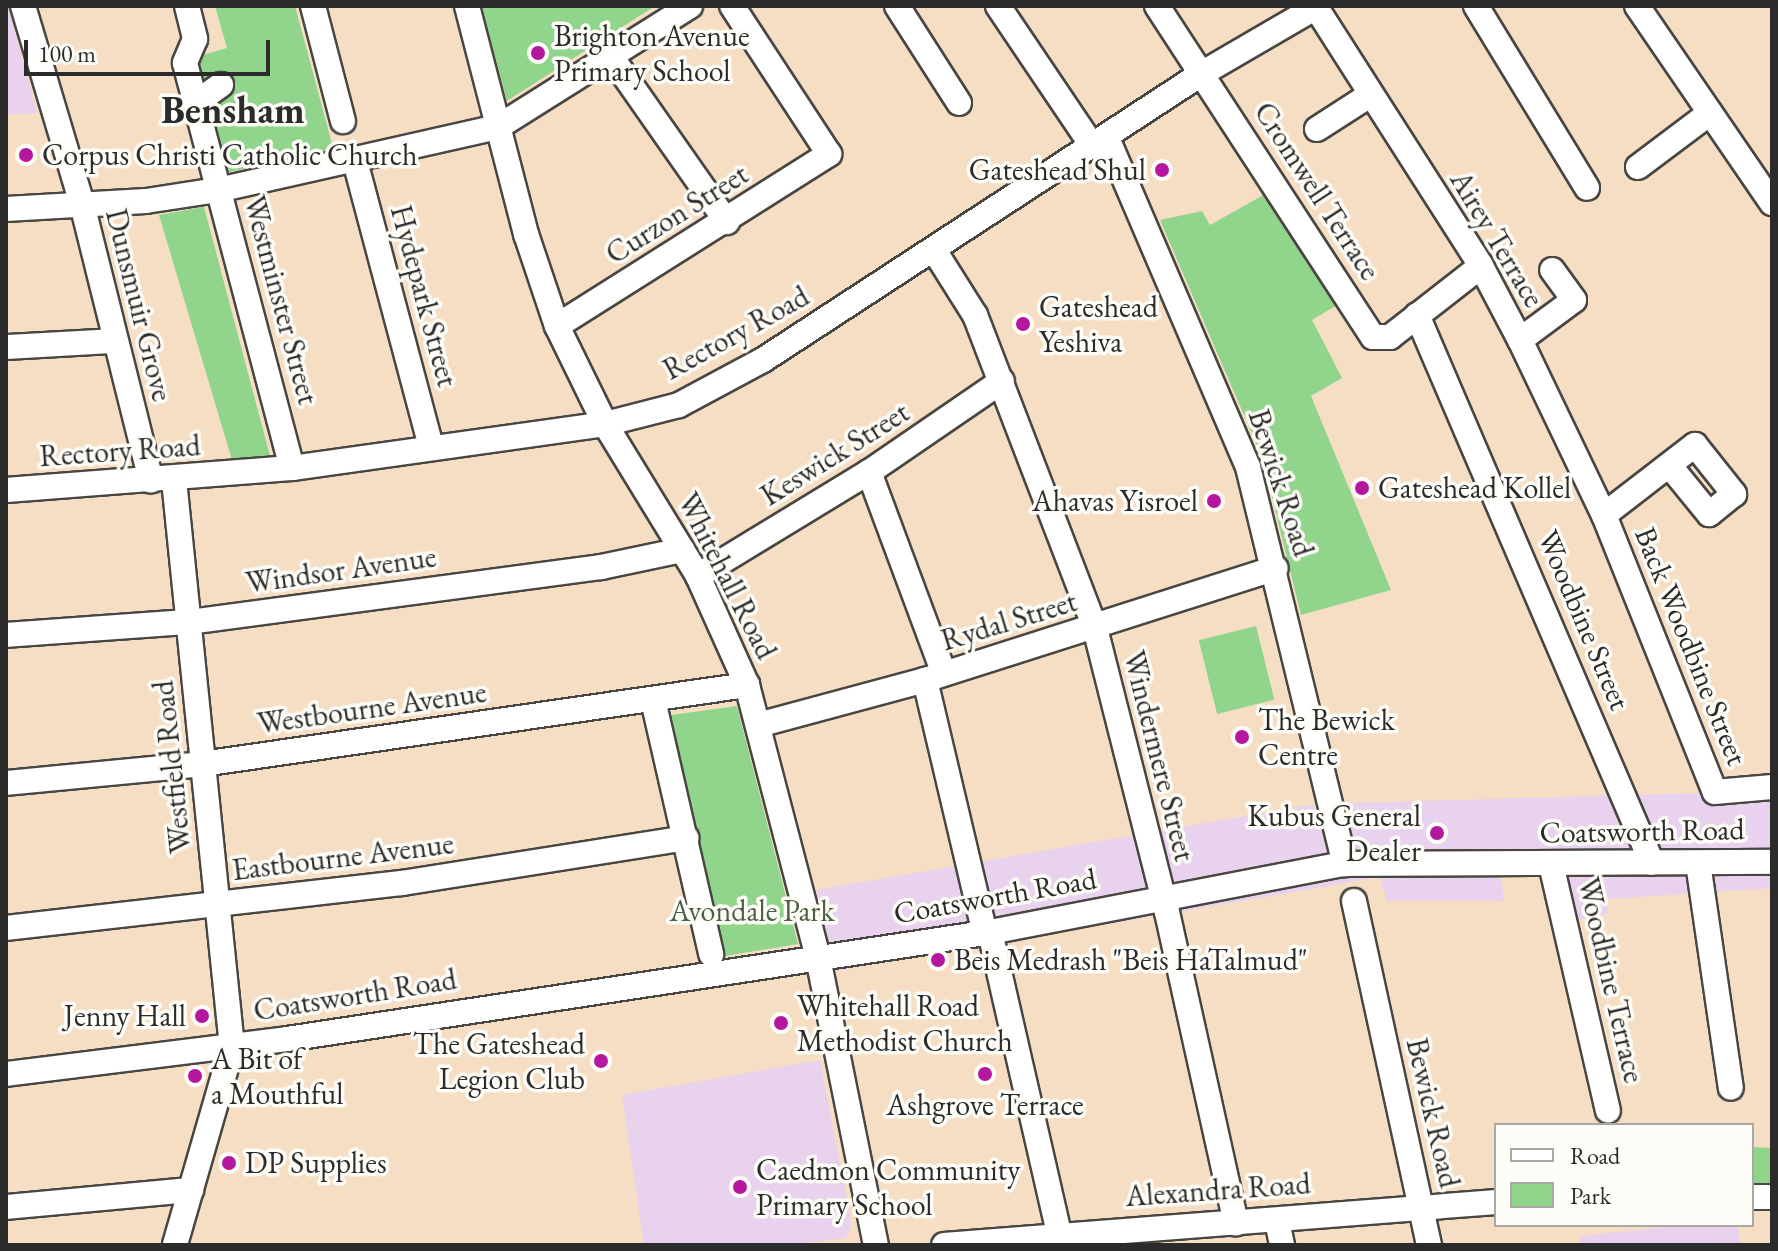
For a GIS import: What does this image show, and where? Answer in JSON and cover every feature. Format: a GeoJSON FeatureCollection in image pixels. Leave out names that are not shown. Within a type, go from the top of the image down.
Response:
{"type":"FeatureCollection","features":[{"type":"Feature","properties":{"kind":"street","name":"Dunsmuir Grove"},"geometry":{"type":"LineString","coordinates":[[23,6],[82,204],[113,341],[162,480]]}},
{"type":"Feature","properties":{"kind":"street","name":"Westminster Street"},"geometry":{"type":"LineString","coordinates":[[187,6],[195,39],[185,63],[292,468]]}},
{"type":"Feature","properties":{"kind":"street"},"geometry":{"type":"LineString","coordinates":[[313,6],[343,121]]}},
{"type":"Feature","properties":{"kind":"street","name":"Whitehall Road"},"geometry":{"type":"LineString","coordinates":[[467,6],[498,127],[557,326],[605,424],[698,576],[747,685],[818,958],[876,1245]]}},
{"type":"Feature","properties":{"kind":"street"},"geometry":{"type":"LineString","coordinates":[[6,209],[218,190],[498,127],[690,6]]}},
{"type":"Feature","properties":{"kind":"street","name":"Curzon Street"},"geometry":{"type":"LineString","coordinates":[[557,326],[727,222],[829,154],[732,6]]}},
{"type":"Feature","properties":{"kind":"street"},"geometry":{"type":"LineString","coordinates":[[897,6],[959,103]]}},
{"type":"Feature","properties":{"kind":"street","name":"Bewick Road"},"geometry":{"type":"LineString","coordinates":[[998,6],[1100,142],[1248,467],[1276,568],[1345,864]]}},
{"type":"Feature","properties":{"kind":"street","name":"Cromwell Terrace"},"geometry":{"type":"LineString","coordinates":[[1157,6],[1367,331],[1381,340],[1417,315]]}},
{"type":"Feature","properties":{"kind":"street","name":"Rectory Road"},"geometry":{"type":"LineString","coordinates":[[6,490],[292,468],[605,424],[679,405],[709,391],[934,250],[1201,74],[1316,6]]}},
{"type":"Feature","properties":{"kind":"street","name":"Airey Terrace"},"geometry":{"type":"LineString","coordinates":[[1316,6],[1481,266],[1604,515]]}},
{"type":"Feature","properties":{"kind":"street"},"geometry":{"type":"LineString","coordinates":[[1476,6],[1587,188]]}},
{"type":"Feature","properties":{"kind":"street"},"geometry":{"type":"LineString","coordinates":[[1637,6],[1772,203]]}},
{"type":"Feature","properties":{"kind":"street"},"geometry":{"type":"LineString","coordinates":[[610,55],[727,222]]}},
{"type":"Feature","properties":{"kind":"street"},"geometry":{"type":"LineString","coordinates":[[196,103],[221,85]]}},
{"type":"Feature","properties":{"kind":"street"},"geometry":{"type":"LineString","coordinates":[[1317,129],[1370,95]]}},
{"type":"Feature","properties":{"kind":"street"},"geometry":{"type":"LineString","coordinates":[[1638,167],[1710,113]]}},
{"type":"Feature","properties":{"kind":"street","name":"Hydepark Street"},"geometry":{"type":"LineString","coordinates":[[355,161],[431,447]]}},
{"type":"Feature","properties":{"kind":"street","name":"Windermere Street"},"geometry":{"type":"LineString","coordinates":[[934,250],[975,315],[1095,628],[1162,899],[1236,1223]]}},
{"type":"Feature","properties":{"kind":"street"},"geometry":{"type":"LineString","coordinates":[[1417,315],[1481,266]]}},
{"type":"Feature","properties":{"kind":"street"},"geometry":{"type":"LineString","coordinates":[[1520,340],[1574,300],[1552,270]]}},
{"type":"Feature","properties":{"kind":"street","name":"Woodbine Street"},"geometry":{"type":"LineString","coordinates":[[1417,315],[1652,863]]}},
{"type":"Feature","properties":{"kind":"street"},"geometry":{"type":"LineString","coordinates":[[6,347],[113,341]]}},
{"type":"Feature","properties":{"kind":"street","name":"Keswick Street"},"geometry":{"type":"LineString","coordinates":[[698,576],[869,472],[1002,381]]}},
{"type":"Feature","properties":{"kind":"street"},"geometry":{"type":"LineString","coordinates":[[1604,515],[1669,465]]}},
{"type":"Feature","properties":{"kind":"street"},"geometry":{"type":"LineString","coordinates":[[869,472],[934,677],[988,932],[1059,1234]]}},
{"type":"Feature","properties":{"kind":"street","name":"Westfield Road"},"geometry":{"type":"LineString","coordinates":[[162,480],[189,622],[232,1047]]}},
{"type":"Feature","properties":{"kind":"street","name":"Back Woodbine Street"},"geometry":{"type":"LineString","coordinates":[[1604,515],[1715,792],[1772,787]]}},
{"type":"Feature","properties":{"kind":"street","name":"Windsor Avenue"},"geometry":{"type":"LineString","coordinates":[[6,635],[189,622],[601,567],[682,550]]}},
{"type":"Feature","properties":{"kind":"street","name":"Rydal Street"},"geometry":{"type":"LineString","coordinates":[[758,725],[934,677],[1276,568]]}},
{"type":"Feature","properties":{"kind":"street","name":"Westbourne Avenue"},"geometry":{"type":"LineString","coordinates":[[6,783],[202,764],[747,685]]}},
{"type":"Feature","properties":{"kind":"street"},"geometry":{"type":"LineString","coordinates":[[653,700],[711,954]]}},
{"type":"Feature","properties":{"kind":"street","name":"Eastbourne Avenue"},"geometry":{"type":"LineString","coordinates":[[6,928],[402,883],[686,838]]}},
{"type":"Feature","properties":{"kind":"street","name":"Coatsworth Road"},"geometry":{"type":"LineString","coordinates":[[6,1074],[232,1047],[988,932],[1345,864],[1772,862]]}},
{"type":"Feature","properties":{"kind":"street"},"geometry":{"type":"LineString","coordinates":[[1698,863],[1731,1088]]}},
{"type":"Feature","properties":{"kind":"street","name":"Woodbine Terrace"},"geometry":{"type":"LineString","coordinates":[[1551,864],[1608,1110]]}},
{"type":"Feature","properties":{"kind":"street","name":"Bewick Road"},"geometry":{"type":"LineString","coordinates":[[1354,901],[1429,1245]]}},
{"type":"Feature","properties":{"kind":"street"},"geometry":{"type":"LineString","coordinates":[[175,1245],[232,1047]]}},
{"type":"Feature","properties":{"kind":"street"},"geometry":{"type":"LineString","coordinates":[[6,1207],[191,1190]]}},
{"type":"Feature","properties":{"kind":"street","name":"Alexandra Road"},"geometry":{"type":"LineString","coordinates":[[944,1245],[1021,1241],[1059,1234],[1143,1236],[1236,1223],[1494,1202]]}},
{"type":"Feature","properties":{"kind":"street"},"geometry":{"type":"LineString","coordinates":[[1277,1221],[1282,1245]]}},
{"type":"Feature","properties":{"kind":"shaded area"},"geometry":{"type":"Polygon","coordinates":[[[8,6],[37,113],[6,115],[8,6]]]}},
{"type":"Feature","properties":{"kind":"shaded area"},"geometry":{"type":"Polygon","coordinates":[[[1772,791],[1772,888],[1607,899],[1608,914],[1575,920],[1563,873],[1501,876],[1504,901],[1387,901],[1380,877],[837,971],[816,890],[1316,804],[1772,791]]]}},
{"type":"Feature","properties":{"kind":"shaded area","name":"Caedmon Community Primary School"},"geometry":{"type":"Polygon","coordinates":[[[820,1060],[852,1226],[845,1238],[791,1245],[644,1245],[622,1095],[820,1060]]]}},
{"type":"Feature","properties":{"kind":"shaded area"},"geometry":{"type":"Polygon","coordinates":[[[1667,1227],[1738,1227],[1740,1245],[1581,1245],[1580,1236],[1667,1227]]]}},
{"type":"Feature","properties":{"kind":"green space"},"geometry":{"type":"Polygon","coordinates":[[[215,6],[295,6],[334,151],[224,173],[206,111],[212,80],[200,77],[192,58],[227,48],[215,6]]]}},
{"type":"Feature","properties":{"kind":"green space","name":"Brighton Avenue Primary School"},"geometry":{"type":"Polygon","coordinates":[[[481,6],[655,6],[507,101],[481,6]]]}},
{"type":"Feature","properties":{"kind":"green space"},"geometry":{"type":"Polygon","coordinates":[[[1267,193],[1337,305],[1312,320],[1342,378],[1311,396],[1391,590],[1301,615],[1262,457],[1160,220],[1202,211],[1210,225],[1267,193]]]}},
{"type":"Feature","properties":{"kind":"green space"},"geometry":{"type":"Polygon","coordinates":[[[204,207],[270,456],[232,460],[159,215],[204,207]]]}},
{"type":"Feature","properties":{"kind":"green space"},"geometry":{"type":"Polygon","coordinates":[[[1256,626],[1274,700],[1217,714],[1199,640],[1256,626]]]}},
{"type":"Feature","properties":{"kind":"green space","name":"Avondale Park"},"geometry":{"type":"Polygon","coordinates":[[[737,706],[798,944],[725,956],[671,715],[737,706]]]}},
{"type":"Feature","properties":{"kind":"green space"},"geometry":{"type":"Polygon","coordinates":[[[1754,1147],[1772,1148],[1770,1184],[1754,1183],[1754,1147]]]}},
{"type":"Feature","properties":{"kind":"place","name":"Brighton Avenue Primary School"},"geometry":{"type":"Point","coordinates":[538,53]}},
{"type":"Feature","properties":{"kind":"place","name":"Corpus Christi Catholic Church"},"geometry":{"type":"Point","coordinates":[26,155]}},
{"type":"Feature","properties":{"kind":"place","name":"Gateshead Shul"},"geometry":{"type":"Point","coordinates":[1162,170]}},
{"type":"Feature","properties":{"kind":"place","name":"Gateshead Yeshiva"},"geometry":{"type":"Point","coordinates":[1023,324]}},
{"type":"Feature","properties":{"kind":"place","name":"Gateshead Kollel"},"geometry":{"type":"Point","coordinates":[1362,488]}},
{"type":"Feature","properties":{"kind":"place","name":"Ahavas Yisroel"},"geometry":{"type":"Point","coordinates":[1214,501]}},
{"type":"Feature","properties":{"kind":"place","name":"The Bewick Centre"},"geometry":{"type":"Point","coordinates":[1242,737]}},
{"type":"Feature","properties":{"kind":"place","name":"Kubus General Dealer"},"geometry":{"type":"Point","coordinates":[1437,833]}},
{"type":"Feature","properties":{"kind":"place","name":"Beis Medrash \"Beis HaTalmud\""},"geometry":{"type":"Point","coordinates":[938,960]}},
{"type":"Feature","properties":{"kind":"place","name":"Jenny Hall"},"geometry":{"type":"Point","coordinates":[202,1016]}},
{"type":"Feature","properties":{"kind":"place","name":"Whitehall Road Methodist Church"},"geometry":{"type":"Point","coordinates":[781,1023]}},
{"type":"Feature","properties":{"kind":"place","name":"The Gateshead Legion Club"},"geometry":{"type":"Point","coordinates":[601,1061]}},
{"type":"Feature","properties":{"kind":"place","name":"Ashgrove Terrace"},"geometry":{"type":"Point","coordinates":[985,1074]}},
{"type":"Feature","properties":{"kind":"place","name":"A Bit of a Mouthful"},"geometry":{"type":"Point","coordinates":[195,1076]}},
{"type":"Feature","properties":{"kind":"place","name":"DP Supplies"},"geometry":{"type":"Point","coordinates":[229,1163]}},
{"type":"Feature","properties":{"kind":"place","name":"Caedmon Community Primary School"},"geometry":{"type":"Point","coordinates":[740,1187]}},
{"type":"Feature","properties":{"kind":"district","name":"Bensham"},"geometry":{"type":"Point","coordinates":[233,110]}}]}
